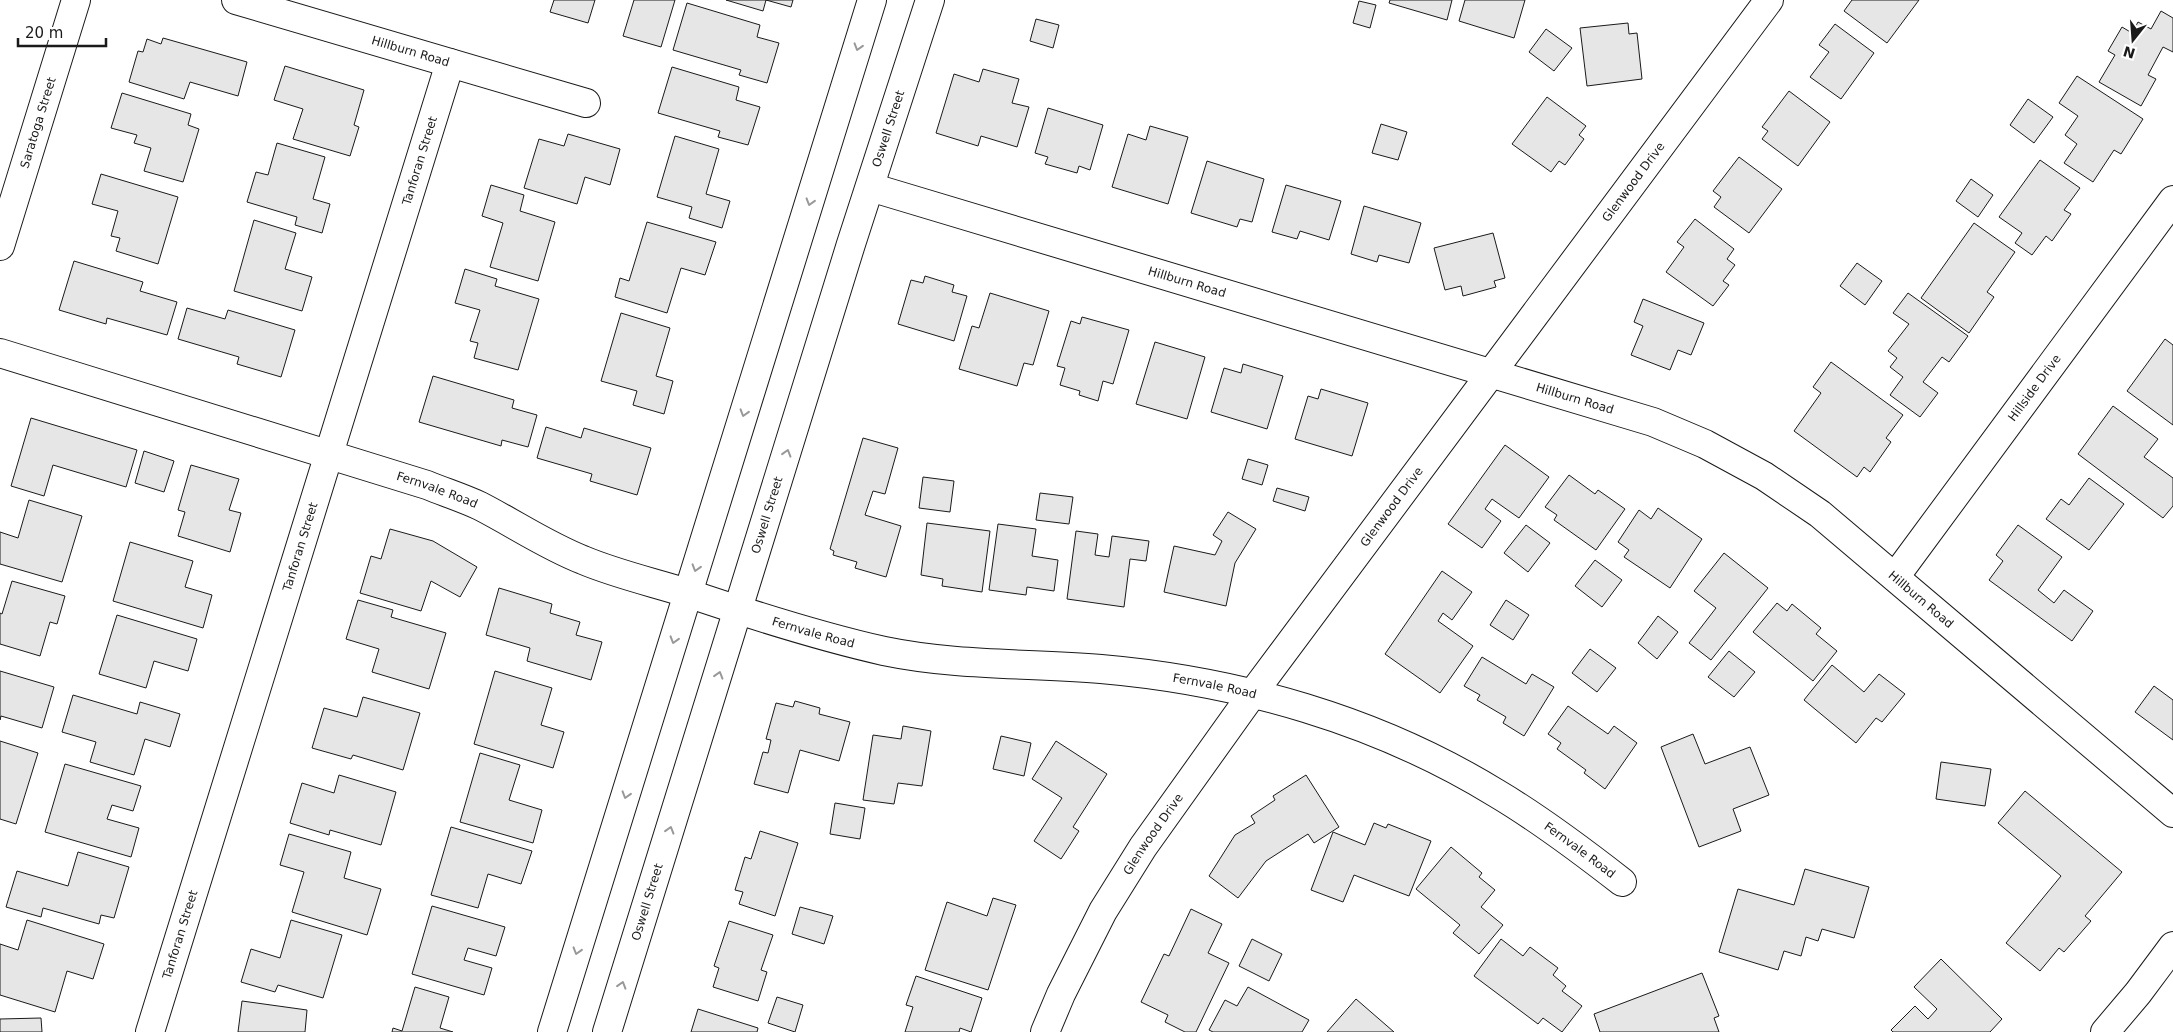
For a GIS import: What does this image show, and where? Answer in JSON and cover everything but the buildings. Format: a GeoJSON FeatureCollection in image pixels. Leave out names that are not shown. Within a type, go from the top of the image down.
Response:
{"type":"FeatureCollection","features":[{"type":"Feature","properties":{"kind":"street","name":"Saratoga Street"},"geometry":{"type":"LineString","coordinates":[[0,246],[76,0]]}},
{"type":"Feature","properties":{"kind":"street","name":"Hillburn Road"},"geometry":{"type":"LineString","coordinates":[[236,0],[586,103]]}},
{"type":"Feature","properties":{"kind":"street"},"geometry":{"type":"LineString","coordinates":[[552,1032],[872,0]]}},
{"type":"Feature","properties":{"kind":"street","name":"Oswell Street"},"geometry":{"type":"LineString","coordinates":[[608,1032],[870,187],[930,0]]}},
{"type":"Feature","properties":{"kind":"street","name":"Glenwood Drive"},"geometry":{"type":"LineString","coordinates":[[1045,1032],[1061,994],[1103,911],[1143,847],[1253,693],[1770,0]]}},
{"type":"Feature","properties":{"kind":"street","name":"Tanforan Street"},"geometry":{"type":"LineString","coordinates":[[150,1032],[450,63]]}},
{"type":"Feature","properties":{"kind":"street","name":"Hillburn Road"},"geometry":{"type":"LineString","coordinates":[[870,187],[1492,372],[1653,422],[1705,444],[1764,476],[1820,514],[2173,813]]}},
{"type":"Feature","properties":{"kind":"street","name":"Hillside Drive"},"geometry":{"type":"LineString","coordinates":[[1895,577],[2173,200]]}},
{"type":"Feature","properties":{"kind":"street","name":"Fernvale Road"},"geometry":{"type":"LineString","coordinates":[[0,353],[427,485],[478,505],[583,560],[739,611],[833,638],[887,652],[970,664],[1100,669],[1177,678],[1253,693],[1354,724],[1426,755],[1495,792],[1560,834],[1622,882]]}},
{"type":"Feature","properties":{"kind":"street"},"geometry":{"type":"LineString","coordinates":[[2105,1032],[2173,946]]}}]}
